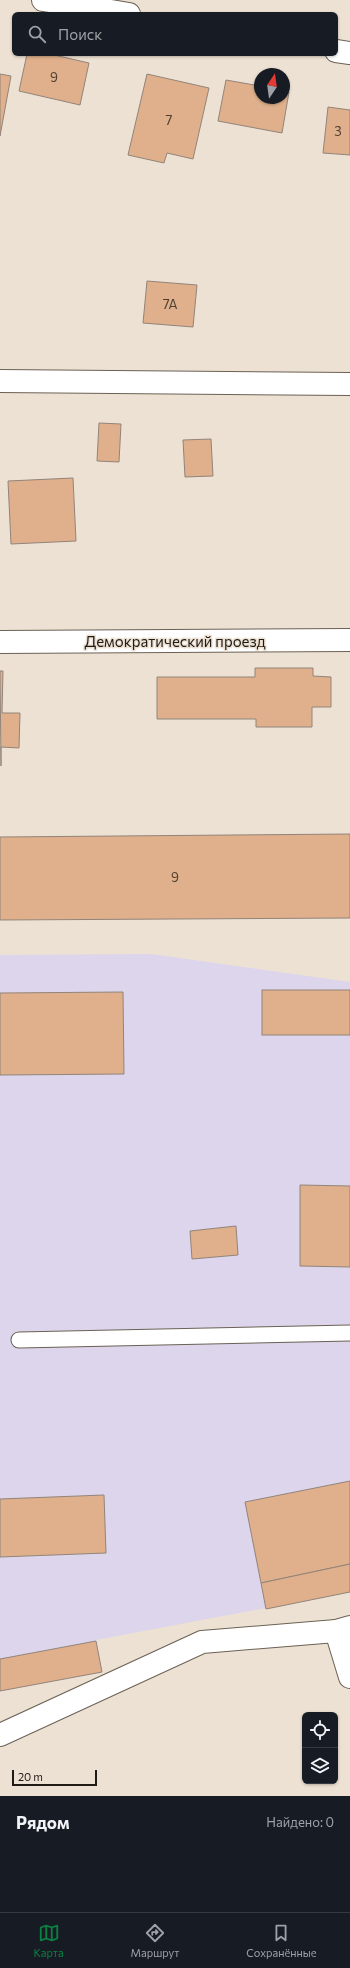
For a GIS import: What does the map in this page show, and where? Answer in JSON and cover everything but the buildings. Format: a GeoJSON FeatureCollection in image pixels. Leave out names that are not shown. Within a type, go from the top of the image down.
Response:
{"type":"FeatureCollection","features":[{"type":"Feature","properties":{"kind":"street"},"geometry":{"type":"LineString","coordinates":[[43,0],[117,12]]}},
{"type":"Feature","properties":{"kind":"street"},"geometry":{"type":"LineString","coordinates":[[338,51],[350,53]]}},
{"type":"Feature","properties":{"kind":"street"},"geometry":{"type":"LineString","coordinates":[[0,381],[350,384]]}},
{"type":"Feature","properties":{"kind":"street","name":"Демократический проезд"},"geometry":{"type":"LineString","coordinates":[[0,642],[350,640]]}},
{"type":"Feature","properties":{"kind":"street"},"geometry":{"type":"LineString","coordinates":[[0,1735],[202,1642],[343,1630],[350,1677]]}},
{"type":"Feature","properties":{"kind":"lane"},"geometry":{"type":"LineString","coordinates":[[19,1340],[350,1333]]}},
{"type":"Feature","properties":{"kind":"shaded area"},"geometry":{"type":"Polygon","coordinates":[[[151,954],[350,982],[350,1592],[96,1640],[102,1672],[0,1691],[0,955],[151,954]]]}}]}
